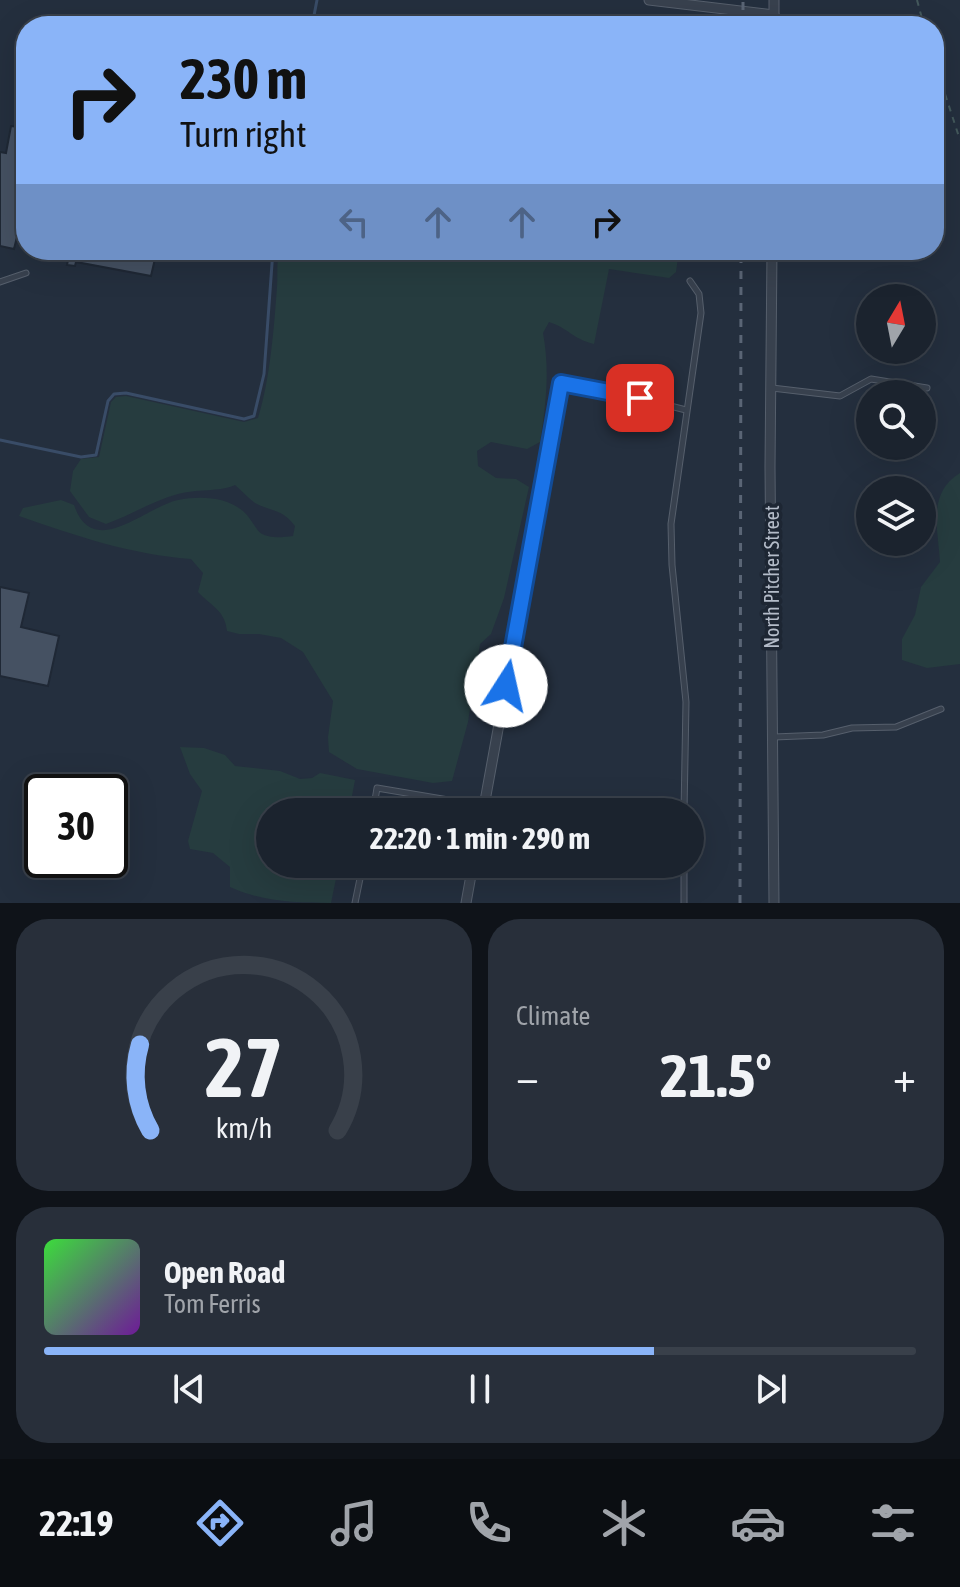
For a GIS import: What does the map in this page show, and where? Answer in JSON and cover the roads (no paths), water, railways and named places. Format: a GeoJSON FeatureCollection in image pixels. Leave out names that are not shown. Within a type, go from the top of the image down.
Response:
{"type":"FeatureCollection","features":[{"type":"Feature","properties":{"kind":"street"},"geometry":{"type":"LineString","coordinates":[[649,0],[749,16]]}},
{"type":"Feature","properties":{"kind":"street","name":"North Pitcher Street"},"geometry":{"type":"LineString","coordinates":[[772,260],[774,903]]}},
{"type":"Feature","properties":{"kind":"street"},"geometry":{"type":"LineString","coordinates":[[485,798],[561,383]]}},
{"type":"Feature","properties":{"kind":"street"},"geometry":{"type":"LineString","coordinates":[[466,903],[470,878]]}},
{"type":"Feature","properties":{"kind":"lane"},"geometry":{"type":"LineString","coordinates":[[0,282],[26,273]]}},
{"type":"Feature","properties":{"kind":"lane"},"geometry":{"type":"LineString","coordinates":[[684,798],[686,702],[672,565],[671,524],[701,313],[699,294],[690,281]]}},
{"type":"Feature","properties":{"kind":"lane"},"geometry":{"type":"LineString","coordinates":[[561,383],[615,392],[686,410]]}},
{"type":"Feature","properties":{"kind":"lane"},"geometry":{"type":"LineString","coordinates":[[771,388],[840,396],[856,387]]}},
{"type":"Feature","properties":{"kind":"lane"},"geometry":{"type":"LineString","coordinates":[[773,737],[823,735],[852,728],[896,727],[941,709]]}},
{"type":"Feature","properties":{"kind":"lane"},"geometry":{"type":"LineString","coordinates":[[375,798],[377,788],[427,798]]}},
{"type":"Feature","properties":{"kind":"lane"},"geometry":{"type":"LineString","coordinates":[[355,903],[360,878]]}},
{"type":"Feature","properties":{"kind":"lane"},"geometry":{"type":"LineString","coordinates":[[684,878],[684,903]]}},
{"type":"Feature","properties":{"kind":"waterway"},"geometry":{"type":"LineString","coordinates":[[314,16],[317,0]]}},
{"type":"Feature","properties":{"kind":"waterway"},"geometry":{"type":"LineString","coordinates":[[0,440],[81,457],[96,455],[108,401],[114,394],[126,393],[244,419],[254,416],[264,374],[272,260]]}},
{"type":"Feature","properties":{"kind":"railway"},"geometry":{"type":"LineString","coordinates":[[743,0],[743,16]]}},
{"type":"Feature","properties":{"kind":"railway"},"geometry":{"type":"LineString","coordinates":[[740,903],[741,260]]}}]}
